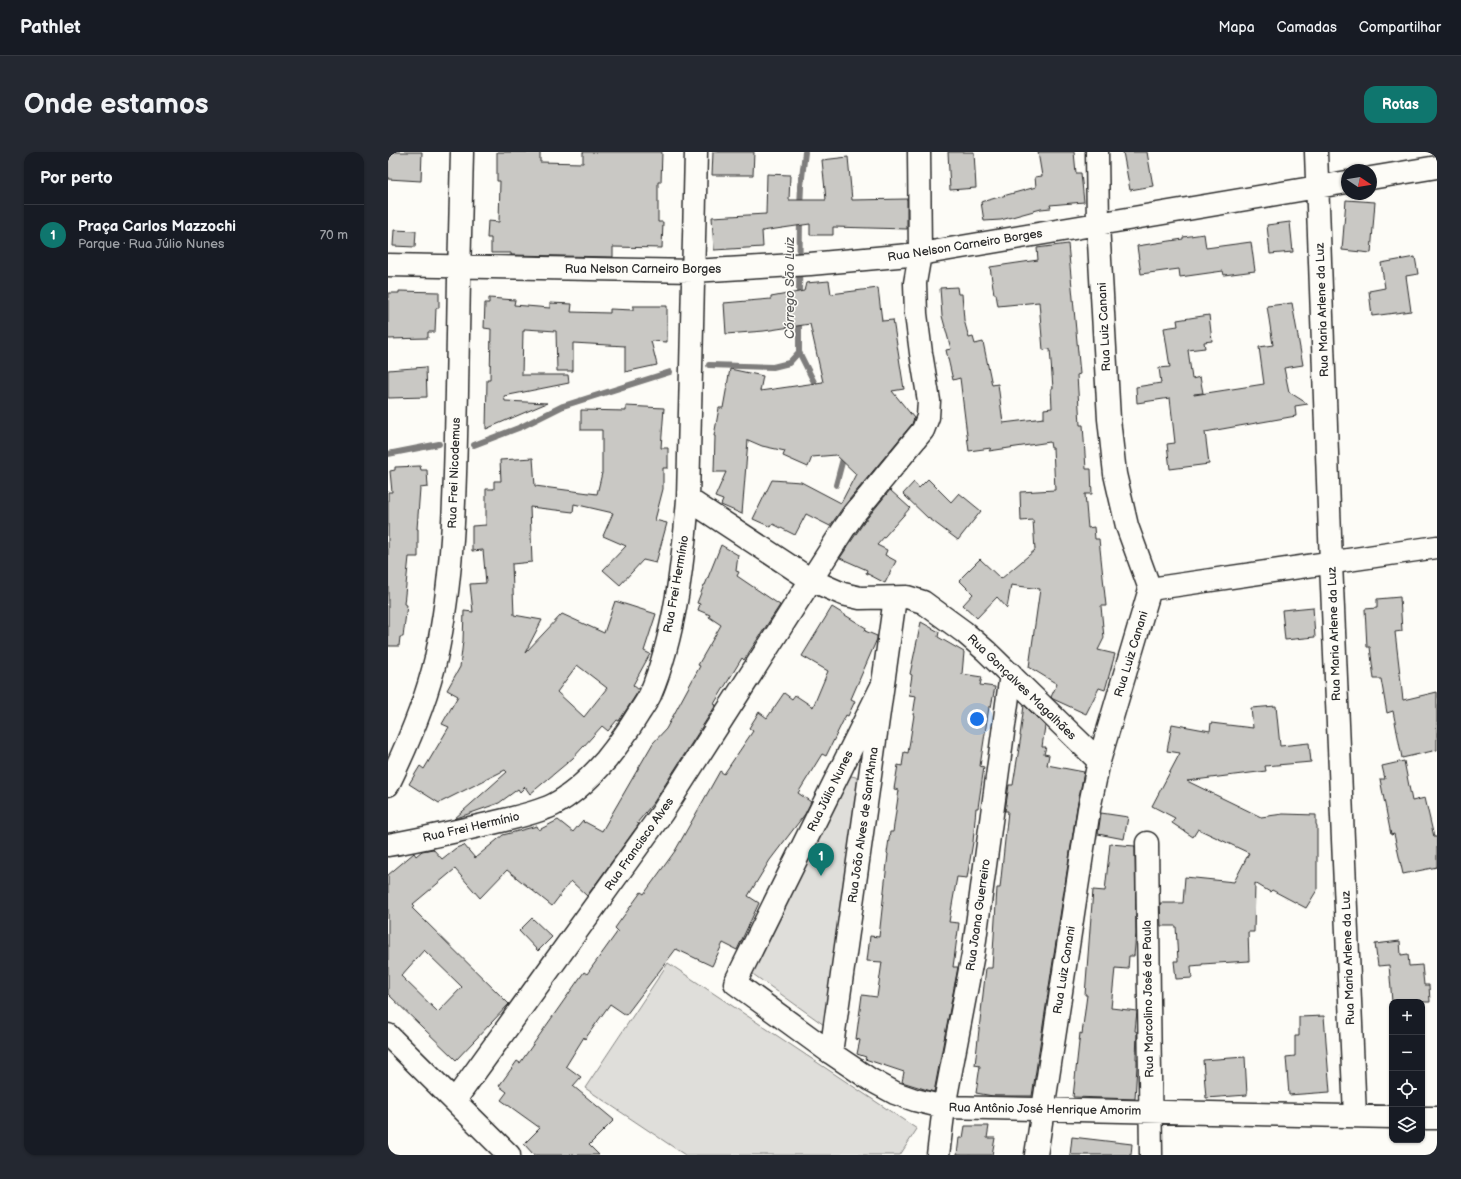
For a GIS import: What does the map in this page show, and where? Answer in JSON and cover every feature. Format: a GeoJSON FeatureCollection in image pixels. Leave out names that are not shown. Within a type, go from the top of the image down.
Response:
{"type":"FeatureCollection","features":[{"type":"Feature","properties":{"kind":"street","name":"Rua Frei Nicodemus"},"geometry":{"type":"LineString","coordinates":[[388,785],[400,761],[422,708],[436,659],[445,613],[451,546],[455,472],[462,152]]}},
{"type":"Feature","properties":{"kind":"street","name":"Rua Frei Hermínio"},"geometry":{"type":"LineString","coordinates":[[388,845],[473,828],[519,816],[553,804],[579,788],[622,742],[650,696],[662,660],[678,587],[685,541],[688,499],[696,152]]}},
{"type":"Feature","properties":{"kind":"street","name":"Rua Francisco Alves"},"geometry":{"type":"LineString","coordinates":[[455,1100],[640,845],[854,514],[923,430],[928,417],[929,401],[920,353],[916,314],[915,283],[920,254],[919,152]]}},
{"type":"Feature","properties":{"kind":"street","name":"Rua Luiz Canani"},"geometry":{"type":"LineString","coordinates":[[1036,1155],[1080,864],[1099,761],[1150,590],[1127,526],[1115,474],[1109,419],[1098,224],[1097,152]]}},
{"type":"Feature","properties":{"kind":"street","name":"Rua Maria Arlene da Luz"},"geometry":{"type":"LineString","coordinates":[[1316,152],[1331,563],[1355,1116]]}},
{"type":"Feature","properties":{"kind":"street"},"geometry":{"type":"LineString","coordinates":[[1377,177],[1437,166]]}},
{"type":"Feature","properties":{"kind":"street","name":"Rua Nelson Carneiro Borges"},"geometry":{"type":"LineString","coordinates":[[388,265],[693,271],[810,264],[920,254],[1341,183]]}},
{"type":"Feature","properties":{"kind":"street","name":"Rua Gonçalves Magalhães"},"geometry":{"type":"LineString","coordinates":[[688,499],[811,580],[843,594],[860,598],[907,597],[923,602],[964,632],[1011,674],[1099,761]]}},
{"type":"Feature","properties":{"kind":"street"},"geometry":{"type":"LineString","coordinates":[[1150,590],[1437,547]]}},
{"type":"Feature","properties":{"kind":"street","name":"Rua João Alves de Sant'Anna"},"geometry":{"type":"LineString","coordinates":[[831,1053],[895,598]]}},
{"type":"Feature","properties":{"kind":"street","name":"Rua Joana Guerreiro"},"geometry":{"type":"LineString","coordinates":[[938,1155],[944,1107],[973,954],[1011,674]]}},
{"type":"Feature","properties":{"kind":"street","name":"Rua Júlio Nunes"},"geometry":{"type":"LineString","coordinates":[[735,983],[882,686]]}},
{"type":"Feature","properties":{"kind":"street","name":"Rua Marcolino José de Paula"},"geometry":{"type":"LineString","coordinates":[[1147,843],[1151,1155]]}},
{"type":"Feature","properties":{"kind":"street","name":"Rua Antônio José Henrique Amorim"},"geometry":{"type":"LineString","coordinates":[[735,983],[831,1053],[871,1080],[895,1093],[915,1100],[944,1107],[1389,1117]]}},
{"type":"Feature","properties":{"kind":"street"},"geometry":{"type":"LineString","coordinates":[[388,1035],[509,1155]]}},
{"type":"Feature","properties":{"kind":"street"},"geometry":{"type":"LineString","coordinates":[[1425,1118],[1437,1118]]}},
{"type":"Feature","properties":{"kind":"shaded area"},"geometry":{"type":"Polygon","coordinates":[[[851,776],[856,777],[858,781],[824,1025],[750,972],[845,778],[851,776]]]}},
{"type":"Feature","properties":{"kind":"shaded area"},"geometry":{"type":"Polygon","coordinates":[[[668,963],[917,1129],[900,1155],[685,1155],[585,1088],[668,963]]]}},
{"type":"Feature","properties":{"kind":"building"},"geometry":{"type":"Polygon","coordinates":[[[388,152],[422,152],[421,181],[388,179],[388,152]]]}},
{"type":"Feature","properties":{"kind":"building"},"geometry":{"type":"Polygon","coordinates":[[[497,152],[540,152],[540,162],[583,163],[583,152],[662,152],[661,182],[658,182],[658,222],[663,222],[662,248],[613,247],[613,257],[511,255],[511,253],[491,253],[491,238],[487,238],[488,221],[499,222],[500,181],[497,181],[497,152]]]}},
{"type":"Feature","properties":{"kind":"building"},"geometry":{"type":"Polygon","coordinates":[[[713,152],[754,152],[753,175],[712,175],[713,152]]]}},
{"type":"Feature","properties":{"kind":"building"},"geometry":{"type":"Polygon","coordinates":[[[948,152],[974,152],[976,188],[950,190],[948,152]]]}},
{"type":"Feature","properties":{"kind":"building"},"geometry":{"type":"Polygon","coordinates":[[[1038,152],[1074,152],[1076,173],[1081,173],[1084,202],[1050,205],[1051,208],[1041,209],[1001,220],[984,221],[981,202],[1036,187],[1035,177],[1042,176],[1038,152]]]}},
{"type":"Feature","properties":{"kind":"building"},"geometry":{"type":"Polygon","coordinates":[[[1123,152],[1147,152],[1153,186],[1130,190],[1123,152]]]}},
{"type":"Feature","properties":{"kind":"building"},"geometry":{"type":"Polygon","coordinates":[[[848,157],[852,200],[907,199],[907,229],[833,227],[833,235],[810,235],[810,224],[762,231],[763,247],[714,250],[712,217],[766,214],[767,174],[790,175],[789,200],[826,200],[822,160],[848,157]]]}},
{"type":"Feature","properties":{"kind":"building"},"geometry":{"type":"Polygon","coordinates":[[[1346,200],[1375,202],[1371,253],[1342,250],[1346,200]]]}},
{"type":"Feature","properties":{"kind":"building"},"geometry":{"type":"Polygon","coordinates":[[[1290,222],[1293,252],[1270,254],[1267,225],[1290,222]]]}},
{"type":"Feature","properties":{"kind":"building"},"geometry":{"type":"Polygon","coordinates":[[[394,230],[416,231],[415,247],[393,246],[394,230]]]}},
{"type":"Feature","properties":{"kind":"building"},"geometry":{"type":"Polygon","coordinates":[[[1204,234],[1206,248],[1251,242],[1255,271],[1224,275],[1223,271],[1180,277],[1179,269],[1141,274],[1137,246],[1183,239],[1183,237],[1204,234]]]}},
{"type":"Feature","properties":{"kind":"building"},"geometry":{"type":"Polygon","coordinates":[[[1068,244],[1080,374],[1077,375],[1080,425],[1083,425],[1086,469],[1091,469],[1092,494],[1085,494],[1088,528],[1094,527],[1095,539],[1099,539],[1106,606],[1101,606],[1104,638],[1098,650],[1115,654],[1105,690],[1099,688],[1086,714],[1053,699],[1051,697],[1057,684],[1029,667],[1040,589],[1011,585],[1007,608],[997,597],[977,618],[963,605],[973,594],[959,580],[980,559],[1001,579],[1035,550],[1033,520],[1021,521],[1020,492],[1055,490],[1053,448],[1051,448],[1050,442],[989,451],[991,448],[969,451],[960,378],[953,380],[946,350],[951,349],[942,316],[940,288],[957,287],[958,294],[962,294],[964,320],[969,338],[973,337],[975,344],[983,342],[992,385],[998,384],[1003,423],[1044,418],[1044,409],[1052,408],[1051,388],[1053,388],[1050,349],[1043,350],[1039,302],[998,306],[996,294],[994,294],[990,267],[1038,260],[1037,248],[1068,244]]]}},
{"type":"Feature","properties":{"kind":"building"},"geometry":{"type":"Polygon","coordinates":[[[1415,257],[1418,274],[1406,276],[1411,311],[1372,316],[1369,291],[1385,288],[1381,263],[1415,257]]]}},
{"type":"Feature","properties":{"kind":"building"},"geometry":{"type":"Polygon","coordinates":[[[829,281],[831,294],[878,288],[882,321],[893,320],[904,389],[892,391],[914,418],[912,424],[844,506],[830,526],[806,514],[795,535],[773,524],[771,527],[753,519],[772,480],[801,482],[841,503],[856,474],[836,455],[812,457],[808,467],[783,456],[785,451],[762,446],[748,440],[742,514],[721,505],[723,500],[715,497],[726,472],[714,472],[714,436],[719,408],[723,408],[730,369],[763,376],[760,391],[823,382],[810,324],[764,331],[726,334],[724,303],[771,299],[771,297],[804,291],[806,283],[829,281]]]}},
{"type":"Feature","properties":{"kind":"building"},"geometry":{"type":"Polygon","coordinates":[[[399,291],[439,292],[439,308],[436,308],[435,332],[428,332],[428,338],[388,339],[388,293],[399,293],[399,291]]]}},
{"type":"Feature","properties":{"kind":"building"},"geometry":{"type":"Polygon","coordinates":[[[489,298],[515,300],[514,305],[550,308],[550,303],[572,304],[571,312],[610,313],[610,309],[633,310],[633,306],[667,306],[667,342],[651,341],[657,365],[625,372],[625,346],[573,343],[573,371],[557,371],[556,331],[525,329],[525,331],[523,331],[522,375],[568,375],[569,383],[504,396],[505,401],[547,403],[486,429],[487,380],[490,380],[491,329],[484,328],[485,303],[489,303],[489,298]]]}},
{"type":"Feature","properties":{"kind":"building"},"geometry":{"type":"Polygon","coordinates":[[[1292,303],[1303,365],[1284,368],[1289,392],[1308,404],[1295,406],[1296,416],[1205,432],[1209,464],[1170,469],[1167,444],[1175,443],[1170,398],[1137,403],[1136,387],[1161,383],[1159,368],[1170,367],[1164,328],[1178,326],[1177,320],[1209,315],[1212,341],[1204,342],[1205,348],[1188,350],[1192,379],[1200,377],[1203,393],[1194,395],[1264,384],[1259,347],[1273,345],[1267,306],[1292,303]]]}},
{"type":"Feature","properties":{"kind":"building"},"geometry":{"type":"Polygon","coordinates":[[[426,367],[427,397],[388,398],[388,370],[426,367]]]}},
{"type":"Feature","properties":{"kind":"building"},"geometry":{"type":"Polygon","coordinates":[[[626,406],[664,408],[661,448],[668,448],[668,468],[663,468],[663,489],[655,520],[667,523],[656,563],[643,560],[620,585],[603,570],[626,546],[603,536],[613,513],[574,504],[573,512],[530,507],[532,562],[512,564],[514,615],[542,620],[525,653],[562,614],[604,633],[615,601],[656,614],[644,651],[650,654],[633,685],[639,690],[619,721],[617,720],[608,731],[602,726],[573,758],[530,794],[525,787],[520,792],[518,789],[499,803],[454,819],[507,772],[505,770],[439,803],[409,784],[420,766],[424,769],[449,727],[442,724],[458,696],[447,690],[460,667],[464,611],[473,612],[470,584],[486,583],[483,550],[472,551],[472,526],[486,525],[486,489],[494,489],[494,481],[501,481],[500,460],[533,458],[535,486],[597,494],[602,473],[602,430],[581,430],[581,410],[626,411],[626,406]],[[577,665],[557,692],[584,717],[607,688],[577,665]]]}},
{"type":"Feature","properties":{"kind":"building"},"geometry":{"type":"Polygon","coordinates":[[[420,466],[421,470],[427,470],[428,487],[420,488],[417,529],[418,557],[409,557],[404,604],[407,605],[403,637],[400,637],[399,646],[388,646],[388,492],[392,492],[390,471],[395,470],[395,467],[420,466]]]}},
{"type":"Feature","properties":{"kind":"building"},"geometry":{"type":"Polygon","coordinates":[[[928,479],[951,502],[959,493],[981,511],[958,540],[929,519],[903,494],[914,482],[919,488],[928,479]]]}},
{"type":"Feature","properties":{"kind":"building"},"geometry":{"type":"Polygon","coordinates":[[[890,490],[910,508],[877,545],[887,550],[885,555],[896,561],[885,583],[866,573],[867,570],[840,558],[864,522],[890,490]]]}},
{"type":"Feature","properties":{"kind":"building"},"geometry":{"type":"Polygon","coordinates":[[[721,545],[738,555],[736,571],[739,572],[737,576],[780,605],[744,660],[742,658],[714,704],[716,705],[654,802],[637,823],[639,824],[587,896],[571,881],[552,906],[507,870],[480,898],[455,869],[413,904],[415,906],[412,908],[509,1004],[456,1060],[388,994],[388,875],[414,853],[416,856],[422,851],[433,849],[442,859],[456,848],[464,845],[475,858],[503,835],[537,826],[539,830],[558,820],[573,832],[583,820],[584,823],[585,822],[602,831],[653,743],[666,729],[700,666],[698,665],[721,625],[709,617],[710,615],[698,610],[700,604],[697,603],[721,545]],[[424,950],[401,976],[438,1012],[462,987],[424,950]]]}},
{"type":"Feature","properties":{"kind":"building"},"geometry":{"type":"Polygon","coordinates":[[[1400,597],[1402,631],[1395,632],[1403,700],[1437,692],[1437,750],[1402,758],[1393,711],[1387,713],[1381,679],[1374,679],[1370,647],[1367,647],[1365,609],[1377,608],[1377,599],[1400,597]]]}},
{"type":"Feature","properties":{"kind":"building"},"geometry":{"type":"Polygon","coordinates":[[[832,607],[866,628],[865,631],[877,636],[877,639],[851,699],[855,701],[848,716],[846,715],[826,756],[822,754],[798,793],[811,802],[805,814],[770,860],[748,896],[759,903],[737,950],[723,943],[712,966],[676,949],[626,1015],[610,1004],[585,1039],[584,1037],[566,1066],[581,1077],[573,1086],[614,1120],[589,1145],[599,1155],[534,1155],[524,1144],[540,1128],[501,1100],[507,1092],[499,1086],[517,1061],[520,1063],[584,972],[587,974],[618,931],[615,928],[641,892],[644,894],[675,851],[720,771],[724,774],[753,731],[749,728],[759,712],[767,718],[784,693],[792,699],[795,695],[813,707],[828,671],[802,656],[832,607]]]}},
{"type":"Feature","properties":{"kind":"building"},"geometry":{"type":"Polygon","coordinates":[[[1313,607],[1315,637],[1285,640],[1282,610],[1313,607]]]}},
{"type":"Feature","properties":{"kind":"building"},"geometry":{"type":"Polygon","coordinates":[[[921,622],[939,632],[938,637],[964,652],[962,674],[982,677],[980,685],[995,687],[991,707],[989,707],[980,766],[984,767],[978,808],[976,808],[973,842],[967,878],[957,877],[949,922],[959,923],[953,967],[958,967],[934,1092],[902,1082],[904,1072],[865,1059],[866,1057],[857,1054],[860,1040],[856,1039],[862,995],[877,997],[882,962],[867,961],[870,936],[879,937],[887,853],[890,832],[893,832],[899,790],[894,789],[898,765],[902,766],[904,752],[908,753],[914,715],[916,696],[909,695],[912,675],[910,674],[921,622]]]}},
{"type":"Feature","properties":{"kind":"building"},"geometry":{"type":"Polygon","coordinates":[[[1024,705],[1045,726],[1042,747],[1046,747],[1044,754],[1049,755],[1047,765],[1084,772],[1077,807],[1032,1096],[993,1096],[976,1093],[980,1066],[975,1065],[986,968],[992,968],[997,888],[1000,888],[1008,811],[1005,811],[1009,785],[1013,785],[1021,736],[1024,705]]]}},
{"type":"Feature","properties":{"kind":"building"},"geometry":{"type":"Polygon","coordinates":[[[1276,706],[1280,746],[1309,743],[1311,762],[1265,766],[1266,771],[1187,781],[1261,817],[1283,814],[1316,815],[1317,890],[1306,908],[1272,890],[1270,892],[1255,883],[1254,932],[1248,932],[1249,961],[1191,966],[1192,978],[1176,979],[1174,961],[1178,961],[1176,926],[1161,926],[1160,903],[1183,903],[1185,877],[1234,882],[1249,853],[1198,829],[1193,837],[1172,823],[1175,818],[1152,806],[1180,753],[1167,751],[1172,724],[1210,731],[1211,723],[1253,728],[1251,708],[1276,706]]]}},
{"type":"Feature","properties":{"kind":"building"},"geometry":{"type":"Polygon","coordinates":[[[1404,761],[1412,801],[1425,798],[1434,837],[1437,837],[1437,867],[1403,874],[1394,834],[1391,835],[1380,779],[1385,779],[1382,766],[1404,761]]]}},
{"type":"Feature","properties":{"kind":"building"},"geometry":{"type":"Polygon","coordinates":[[[1101,813],[1128,817],[1124,839],[1098,834],[1101,813]]]}},
{"type":"Feature","properties":{"kind":"building"},"geometry":{"type":"Polygon","coordinates":[[[1110,844],[1135,846],[1136,934],[1134,956],[1129,956],[1128,969],[1115,968],[1111,1008],[1137,1011],[1135,1031],[1137,1032],[1137,1065],[1135,1099],[1073,1097],[1080,1033],[1082,1034],[1087,995],[1085,995],[1093,890],[1105,891],[1110,844]]]}},
{"type":"Feature","properties":{"kind":"building"},"geometry":{"type":"Polygon","coordinates":[[[532,918],[552,937],[538,951],[519,931],[532,918]]]}},
{"type":"Feature","properties":{"kind":"building"},"geometry":{"type":"Polygon","coordinates":[[[1400,941],[1401,955],[1408,954],[1409,966],[1422,965],[1424,985],[1429,985],[1430,1002],[1425,1002],[1425,999],[1392,999],[1389,965],[1378,966],[1375,944],[1400,941]]]}},
{"type":"Feature","properties":{"kind":"building"},"geometry":{"type":"Polygon","coordinates":[[[1324,1016],[1330,1092],[1289,1095],[1286,1057],[1295,1056],[1295,1036],[1299,1036],[1299,1017],[1324,1016]]]}},
{"type":"Feature","properties":{"kind":"building"},"geometry":{"type":"Polygon","coordinates":[[[1245,1057],[1247,1095],[1206,1098],[1203,1060],[1245,1057]]]}},
{"type":"Feature","properties":{"kind":"building"},"geometry":{"type":"Polygon","coordinates":[[[965,1126],[989,1126],[987,1138],[995,1138],[992,1155],[957,1155],[959,1138],[963,1138],[965,1126]]]}},
{"type":"Feature","properties":{"kind":"building"},"geometry":{"type":"Polygon","coordinates":[[[1072,1137],[1132,1144],[1131,1155],[1070,1155],[1072,1137]]]}},
{"type":"Feature","properties":{"kind":"waterway","name":"Córrego São Luiz"},"geometry":{"type":"LineString","coordinates":[[800,208],[805,152]]}},
{"type":"Feature","properties":{"kind":"waterway","name":"Córrego São Luiz"},"geometry":{"type":"LineString","coordinates":[[799,298],[800,217]]}},
{"type":"Feature","properties":{"kind":"waterway","name":"Córrego São Luiz"},"geometry":{"type":"LineString","coordinates":[[709,365],[773,367],[789,363],[799,352],[799,317]]}},
{"type":"Feature","properties":{"kind":"waterway"},"geometry":{"type":"LineString","coordinates":[[799,352],[818,390]]}},
{"type":"Feature","properties":{"kind":"waterway","name":"Córrego São Luiz"},"geometry":{"type":"LineString","coordinates":[[474,445],[521,427],[563,406],[670,372]]}},
{"type":"Feature","properties":{"kind":"waterway","name":"Córrego São Luiz"},"geometry":{"type":"LineString","coordinates":[[388,454],[439,444]]}},
{"type":"Feature","properties":{"kind":"waterway"},"geometry":{"type":"LineString","coordinates":[[836,485],[844,455]]}},
{"type":"Feature","properties":{"kind":"place","name":"Praça Carlos Mazzochi"},"geometry":{"type":"Point","coordinates":[821,876]}}]}
